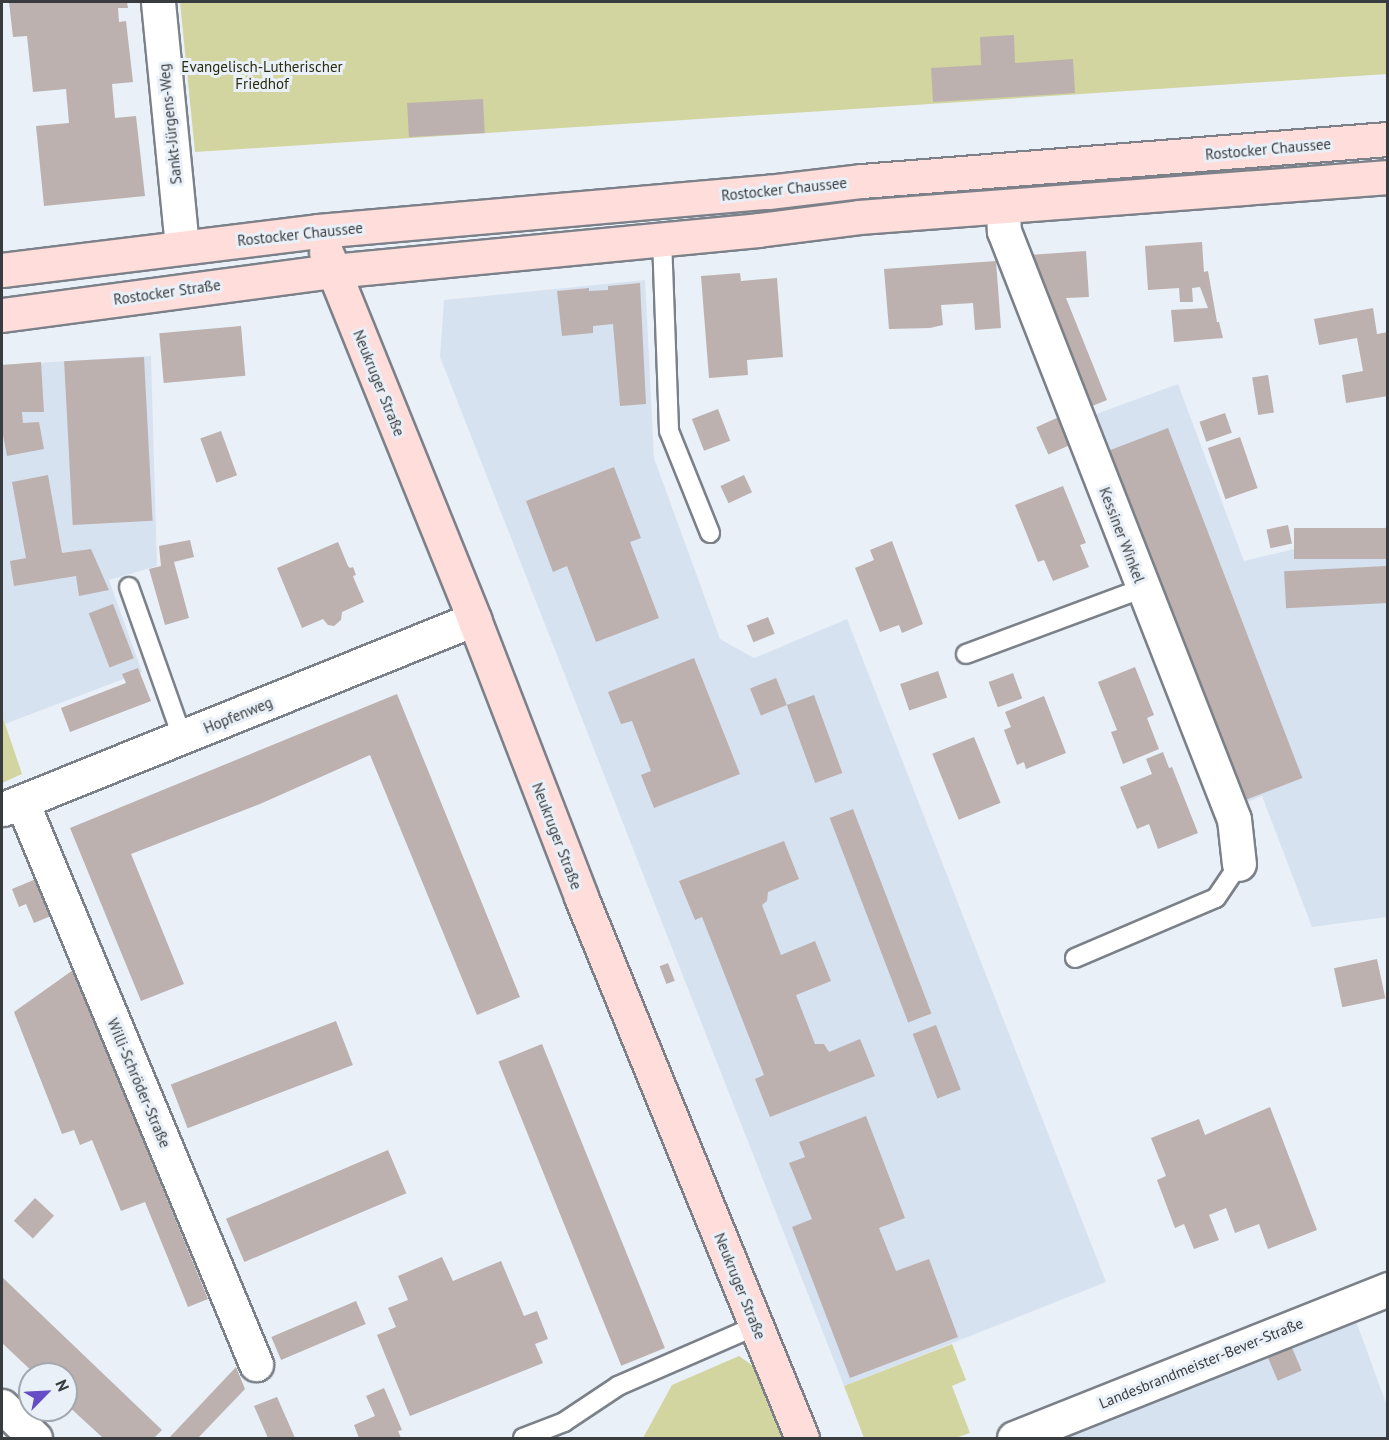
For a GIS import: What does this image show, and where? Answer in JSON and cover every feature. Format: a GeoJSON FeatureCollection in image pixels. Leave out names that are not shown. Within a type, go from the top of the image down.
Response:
{"type":"FeatureCollection","features":[{"type":"Feature","properties":{"kind":"main road","name":"Rostocker Chaussee"},"geometry":{"type":"LineString","coordinates":[[182,246],[318,231],[768,192],[862,181],[1388,139]]}},
{"type":"Feature","properties":{"kind":"main road"},"geometry":{"type":"LineString","coordinates":[[333,271],[859,217],[1388,177]]}},
{"type":"Feature","properties":{"kind":"main road","name":"Neukruger Straße"},"geometry":{"type":"LineString","coordinates":[[318,231],[474,619],[581,897],[802,1438]]}},
{"type":"Feature","properties":{"kind":"main road"},"geometry":{"type":"LineString","coordinates":[[2,270],[182,246]]}},
{"type":"Feature","properties":{"kind":"main road","name":"Rostocker Straße"},"geometry":{"type":"LineString","coordinates":[[2,315],[333,271]]}},
{"type":"Feature","properties":{"kind":"street","name":"Sankt-Jürgens-Weg"},"geometry":{"type":"LineString","coordinates":[[158,2],[182,246]]}},
{"type":"Feature","properties":{"kind":"street","name":"Kessiner Winkel"},"geometry":{"type":"LineString","coordinates":[[1003,207],[1004,231],[1234,819],[1239,864]]}},
{"type":"Feature","properties":{"kind":"street","name":"Hopfenweg"},"geometry":{"type":"LineString","coordinates":[[12,806],[474,619]]}},
{"type":"Feature","properties":{"kind":"street","name":"Willi-Schröder-Straße"},"geometry":{"type":"LineString","coordinates":[[12,806],[256,1364]]}},
{"type":"Feature","properties":{"kind":"street","name":"Landesbrandmeister-Bever-Straße"},"geometry":{"type":"LineString","coordinates":[[1014,1438],[1388,1289]]}},
{"type":"Feature","properties":{"kind":"street"},"geometry":{"type":"LineString","coordinates":[[2,1406],[35,1438]]}},
{"type":"Feature","properties":{"kind":"lane"},"geometry":{"type":"LineString","coordinates":[[662,239],[669,431],[710,533]]}},
{"type":"Feature","properties":{"kind":"lane"},"geometry":{"type":"LineString","coordinates":[[129,587],[182,737]]}},
{"type":"Feature","properties":{"kind":"lane"},"geometry":{"type":"LineString","coordinates":[[966,654],[1143,588]]}},
{"type":"Feature","properties":{"kind":"lane"},"geometry":{"type":"LineString","coordinates":[[1075,958],[1216,898],[1239,864]]}},
{"type":"Feature","properties":{"kind":"lane"},"geometry":{"type":"LineString","coordinates":[[523,1438],[564,1422],[618,1386],[756,1326]]}},
{"type":"Feature","properties":{"kind":"shaded area"},"geometry":{"type":"Polygon","coordinates":[[[645,280],[654,458],[720,639],[754,658],[847,619],[1106,1282],[844,1386],[440,357],[444,300],[645,280]]]}},
{"type":"Feature","properties":{"kind":"shaded area"},"geometry":{"type":"Polygon","coordinates":[[[151,356],[157,566],[109,580],[142,672],[5,724],[2,715],[2,365],[151,356]]]}},
{"type":"Feature","properties":{"kind":"shaded area"},"geometry":{"type":"Polygon","coordinates":[[[1178,384],[1244,561],[1387,527],[1387,917],[1312,927],[1262,796],[1240,805],[1088,417],[1178,384]]]}},
{"type":"Feature","properties":{"kind":"shaded area"},"geometry":{"type":"Polygon","coordinates":[[[1355,1318],[1387,1406],[1387,1438],[1059,1438],[1355,1318]]]}},
{"type":"Feature","properties":{"kind":"green space","name":"Evangelisch-Lutherischer Friedhof"},"geometry":{"type":"Polygon","coordinates":[[[180,2],[1387,2],[1387,74],[195,152],[180,2]]]}},
{"type":"Feature","properties":{"kind":"green space"},"geometry":{"type":"Polygon","coordinates":[[[2,715],[22,774],[2,783],[2,715]]]}},
{"type":"Feature","properties":{"kind":"green space"},"geometry":{"type":"Polygon","coordinates":[[[952,1344],[966,1380],[952,1386],[970,1433],[955,1438],[864,1438],[844,1386],[952,1344]]]}},
{"type":"Feature","properties":{"kind":"green space"},"geometry":{"type":"Polygon","coordinates":[[[739,1356],[753,1366],[782,1438],[643,1438],[672,1385],[739,1356]]]}},
{"type":"Feature","properties":{"kind":"building"},"geometry":{"type":"Polygon","coordinates":[[[9,2],[127,2],[128,8],[118,8],[119,22],[126,21],[133,82],[112,84],[115,118],[136,116],[145,196],[44,206],[36,126],[69,123],[66,89],[33,92],[27,36],[13,37],[9,2]]]}},
{"type":"Feature","properties":{"kind":"building"},"geometry":{"type":"Polygon","coordinates":[[[1014,35],[1015,63],[1073,59],[1075,93],[933,102],[931,68],[981,65],[980,37],[1014,35]]]}},
{"type":"Feature","properties":{"kind":"building"},"geometry":{"type":"Polygon","coordinates":[[[483,99],[485,133],[409,137],[407,103],[483,99]]]}},
{"type":"Feature","properties":{"kind":"building"},"geometry":{"type":"Polygon","coordinates":[[[1202,242],[1204,272],[1208,271],[1217,322],[1219,322],[1223,338],[1174,342],[1171,310],[1208,308],[1200,287],[1192,288],[1193,302],[1180,302],[1179,288],[1148,290],[1145,246],[1202,242]]]}},
{"type":"Feature","properties":{"kind":"building"},"geometry":{"type":"Polygon","coordinates":[[[1086,251],[1089,297],[1066,298],[1107,400],[1085,409],[1029,255],[1086,251]]]}},
{"type":"Feature","properties":{"kind":"building"},"geometry":{"type":"Polygon","coordinates":[[[996,261],[1001,328],[975,330],[973,303],[941,305],[943,325],[930,328],[889,329],[884,269],[996,261]]]}},
{"type":"Feature","properties":{"kind":"building"},"geometry":{"type":"Polygon","coordinates":[[[740,273],[741,281],[777,278],[783,357],[747,360],[748,375],[709,378],[701,276],[740,273]]]}},
{"type":"Feature","properties":{"kind":"building"},"geometry":{"type":"Polygon","coordinates":[[[640,283],[646,404],[620,406],[613,324],[593,326],[593,333],[562,336],[557,291],[589,288],[589,291],[608,290],[608,286],[640,283]]]}},
{"type":"Feature","properties":{"kind":"building"},"geometry":{"type":"Polygon","coordinates":[[[1373,308],[1377,334],[1388,332],[1388,396],[1346,403],[1342,375],[1363,371],[1357,338],[1319,345],[1314,319],[1373,308]]]}},
{"type":"Feature","properties":{"kind":"building"},"geometry":{"type":"Polygon","coordinates":[[[241,326],[245,376],[164,383],[159,333],[241,326]]]}},
{"type":"Feature","properties":{"kind":"building"},"geometry":{"type":"Polygon","coordinates":[[[144,357],[153,521],[73,525],[64,361],[144,357]]]}},
{"type":"Feature","properties":{"kind":"building"},"geometry":{"type":"Polygon","coordinates":[[[41,362],[44,412],[22,412],[23,423],[39,422],[44,449],[7,456],[2,430],[2,365],[41,362]]]}},
{"type":"Feature","properties":{"kind":"building"},"geometry":{"type":"Polygon","coordinates":[[[1268,375],[1274,413],[1258,415],[1252,378],[1268,375]]]}},
{"type":"Feature","properties":{"kind":"building"},"geometry":{"type":"Polygon","coordinates":[[[718,409],[730,441],[704,451],[692,419],[718,409]]]}},
{"type":"Feature","properties":{"kind":"building"},"geometry":{"type":"Polygon","coordinates":[[[1225,413],[1232,433],[1206,442],[1199,422],[1225,413]]]}},
{"type":"Feature","properties":{"kind":"building"},"geometry":{"type":"Polygon","coordinates":[[[1059,417],[1071,444],[1048,455],[1036,427],[1059,417]]]}},
{"type":"Feature","properties":{"kind":"building"},"geometry":{"type":"Polygon","coordinates":[[[1168,428],[1302,778],[1237,803],[1103,453],[1168,428]]]}},
{"type":"Feature","properties":{"kind":"building"},"geometry":{"type":"Polygon","coordinates":[[[221,431],[237,475],[216,483],[200,439],[221,431]]]}},
{"type":"Feature","properties":{"kind":"building"},"geometry":{"type":"Polygon","coordinates":[[[1240,437],[1258,488],[1225,499],[1208,448],[1240,437]]]}},
{"type":"Feature","properties":{"kind":"building"},"geometry":{"type":"Polygon","coordinates":[[[614,467],[641,538],[630,542],[659,618],[596,642],[567,566],[553,572],[526,501],[614,467]]]}},
{"type":"Feature","properties":{"kind":"building"},"geometry":{"type":"Polygon","coordinates":[[[48,475],[62,553],[91,549],[109,590],[79,596],[76,576],[14,586],[10,561],[26,558],[12,482],[48,475]]]}},
{"type":"Feature","properties":{"kind":"building"},"geometry":{"type":"Polygon","coordinates":[[[744,475],[752,492],[728,503],[720,486],[744,475]]]}},
{"type":"Feature","properties":{"kind":"building"},"geometry":{"type":"Polygon","coordinates":[[[1063,486],[1086,543],[1080,545],[1089,567],[1053,581],[1044,560],[1038,562],[1015,505],[1063,486]]]}},
{"type":"Feature","properties":{"kind":"building"},"geometry":{"type":"Polygon","coordinates":[[[1288,525],[1292,544],[1270,548],[1266,530],[1288,525]]]}},
{"type":"Feature","properties":{"kind":"building"},"geometry":{"type":"Polygon","coordinates":[[[1294,528],[1388,528],[1388,559],[1294,559],[1294,528]]]}},
{"type":"Feature","properties":{"kind":"building"},"geometry":{"type":"Polygon","coordinates":[[[190,540],[194,557],[174,562],[189,618],[165,625],[149,569],[161,566],[159,546],[190,540]]]}},
{"type":"Feature","properties":{"kind":"building"},"geometry":{"type":"Polygon","coordinates":[[[892,541],[923,624],[902,633],[899,625],[880,632],[855,568],[874,560],[870,550],[892,541]]]}},
{"type":"Feature","properties":{"kind":"building"},"geometry":{"type":"Polygon","coordinates":[[[338,542],[348,566],[353,567],[356,575],[353,576],[364,602],[342,612],[341,620],[334,626],[328,625],[323,619],[302,628],[277,568],[338,542]]]}},
{"type":"Feature","properties":{"kind":"building"},"geometry":{"type":"Polygon","coordinates":[[[1386,566],[1388,603],[1286,608],[1284,571],[1386,566]]]}},
{"type":"Feature","properties":{"kind":"building"},"geometry":{"type":"Polygon","coordinates":[[[113,604],[134,658],[110,667],[89,613],[113,604]]]}},
{"type":"Feature","properties":{"kind":"building"},"geometry":{"type":"Polygon","coordinates":[[[768,617],[775,634],[753,642],[747,626],[768,617]]]}},
{"type":"Feature","properties":{"kind":"building"},"geometry":{"type":"Polygon","coordinates":[[[694,658],[740,774],[654,808],[641,775],[651,771],[632,721],[621,724],[608,692],[694,658]]]}},
{"type":"Feature","properties":{"kind":"building"},"geometry":{"type":"Polygon","coordinates":[[[1135,667],[1154,715],[1147,718],[1159,749],[1123,764],[1111,732],[1117,730],[1098,682],[1135,667]]]}},
{"type":"Feature","properties":{"kind":"building"},"geometry":{"type":"Polygon","coordinates":[[[138,668],[151,701],[70,732],[61,708],[126,683],[122,674],[138,668]]]}},
{"type":"Feature","properties":{"kind":"building"},"geometry":{"type":"Polygon","coordinates":[[[938,671],[947,697],[909,710],[900,684],[938,671]]]}},
{"type":"Feature","properties":{"kind":"building"},"geometry":{"type":"Polygon","coordinates":[[[1013,673],[1022,698],[998,707],[989,682],[1013,673]]]}},
{"type":"Feature","properties":{"kind":"building"},"geometry":{"type":"Polygon","coordinates":[[[776,678],[787,705],[761,715],[750,688],[776,678]]]}},
{"type":"Feature","properties":{"kind":"building"},"geometry":{"type":"Polygon","coordinates":[[[397,694],[520,997],[477,1015],[370,755],[260,804],[131,854],[184,984],[141,1001],[70,828],[397,694]]]}},
{"type":"Feature","properties":{"kind":"building"},"geometry":{"type":"Polygon","coordinates":[[[814,695],[842,773],[815,783],[787,705],[814,695]]]}},
{"type":"Feature","properties":{"kind":"building"},"geometry":{"type":"Polygon","coordinates":[[[1044,696],[1066,753],[1026,769],[1024,762],[1017,765],[1004,730],[1011,727],[1005,712],[1044,696]]]}},
{"type":"Feature","properties":{"kind":"building"},"geometry":{"type":"Polygon","coordinates":[[[974,737],[1001,803],[959,820],[932,754],[974,737]]]}},
{"type":"Feature","properties":{"kind":"building"},"geometry":{"type":"Polygon","coordinates":[[[1163,752],[1169,768],[1172,767],[1198,833],[1158,849],[1149,824],[1137,829],[1120,787],[1152,774],[1146,759],[1163,752]]]}},
{"type":"Feature","properties":{"kind":"building"},"geometry":{"type":"Polygon","coordinates":[[[853,809],[931,1013],[908,1022],[830,818],[853,809]]]}},
{"type":"Feature","properties":{"kind":"building"},"geometry":{"type":"Polygon","coordinates":[[[784,841],[799,879],[768,892],[767,901],[762,905],[781,955],[815,941],[831,981],[796,995],[815,1044],[824,1044],[829,1052],[860,1039],[875,1076],[770,1117],[755,1079],[764,1075],[702,917],[695,920],[679,881],[784,841]]]}},
{"type":"Feature","properties":{"kind":"building"},"geometry":{"type":"Polygon","coordinates":[[[36,879],[51,916],[34,923],[26,904],[19,907],[12,889],[36,879]]]}},
{"type":"Feature","properties":{"kind":"building"},"geometry":{"type":"Polygon","coordinates":[[[1377,959],[1385,998],[1342,1007],[1334,968],[1377,959]]]}},
{"type":"Feature","properties":{"kind":"building"},"geometry":{"type":"Polygon","coordinates":[[[668,963],[675,981],[666,984],[660,966],[668,963]]]}},
{"type":"Feature","properties":{"kind":"building"},"geometry":{"type":"Polygon","coordinates":[[[73,970],[208,1299],[188,1307],[145,1202],[121,1211],[92,1140],[80,1145],[74,1130],[62,1134],[14,1012],[73,970]]]}},
{"type":"Feature","properties":{"kind":"building"},"geometry":{"type":"Polygon","coordinates":[[[336,1021],[353,1065],[188,1128],[171,1084],[336,1021]]]}},
{"type":"Feature","properties":{"kind":"building"},"geometry":{"type":"Polygon","coordinates":[[[936,1025],[961,1089],[937,1098],[913,1034],[936,1025]]]}},
{"type":"Feature","properties":{"kind":"building"},"geometry":{"type":"Polygon","coordinates":[[[542,1044],[665,1348],[621,1366],[498,1062],[542,1044]]]}},
{"type":"Feature","properties":{"kind":"building"},"geometry":{"type":"Polygon","coordinates":[[[1270,1107],[1317,1230],[1268,1249],[1259,1224],[1235,1233],[1226,1208],[1209,1215],[1219,1240],[1194,1249],[1184,1224],[1175,1228],[1157,1180],[1166,1176],[1151,1138],[1199,1119],[1205,1135],[1270,1107]]]}},
{"type":"Feature","properties":{"kind":"building"},"geometry":{"type":"Polygon","coordinates":[[[866,1116],[905,1218],[879,1228],[896,1271],[929,1259],[958,1337],[850,1378],[792,1227],[812,1219],[789,1163],[805,1157],[799,1142],[866,1116]]]}},
{"type":"Feature","properties":{"kind":"building"},"geometry":{"type":"Polygon","coordinates":[[[388,1150],[406,1193],[244,1262],[226,1219],[388,1150]]]}},
{"type":"Feature","properties":{"kind":"building"},"geometry":{"type":"Polygon","coordinates":[[[35,1198],[54,1216],[33,1238],[14,1221],[35,1198]]]}},
{"type":"Feature","properties":{"kind":"building"},"geometry":{"type":"Polygon","coordinates":[[[442,1257],[453,1281],[501,1261],[524,1316],[537,1311],[548,1339],[535,1344],[543,1363],[410,1416],[377,1335],[396,1327],[388,1308],[408,1300],[398,1276],[442,1257]]]}},
{"type":"Feature","properties":{"kind":"building"},"geometry":{"type":"Polygon","coordinates":[[[2,1277],[162,1430],[154,1438],[103,1438],[78,1415],[78,1362],[22,1362],[2,1343],[2,1277]]]}},
{"type":"Feature","properties":{"kind":"building"},"geometry":{"type":"Polygon","coordinates":[[[356,1301],[366,1324],[281,1360],[271,1337],[356,1301]]]}},
{"type":"Feature","properties":{"kind":"building"},"geometry":{"type":"Polygon","coordinates":[[[1290,1343],[1302,1371],[1278,1381],[1266,1353],[1290,1343]]]}},
{"type":"Feature","properties":{"kind":"building"},"geometry":{"type":"Polygon","coordinates":[[[236,1367],[245,1389],[198,1438],[169,1438],[236,1367]]]}},
{"type":"Feature","properties":{"kind":"building"},"geometry":{"type":"Polygon","coordinates":[[[384,1388],[402,1430],[398,1431],[401,1438],[359,1438],[354,1425],[375,1416],[366,1396],[384,1388]]]}},
{"type":"Feature","properties":{"kind":"building"},"geometry":{"type":"Polygon","coordinates":[[[277,1397],[295,1438],[268,1438],[254,1406],[277,1397]]]}}]}
